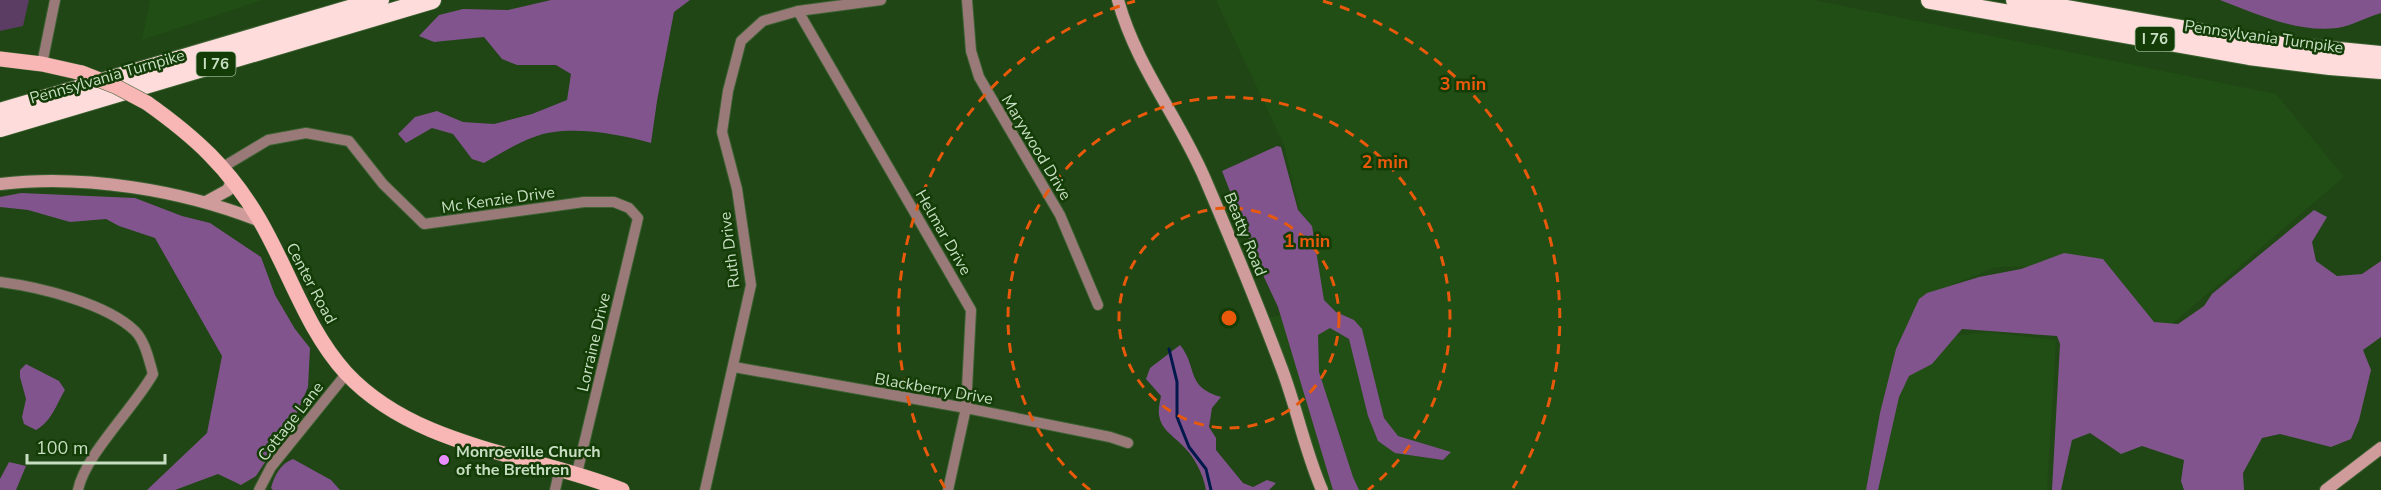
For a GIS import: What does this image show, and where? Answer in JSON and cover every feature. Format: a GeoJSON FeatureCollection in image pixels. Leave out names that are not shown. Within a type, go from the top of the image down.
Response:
{"type":"FeatureCollection","features":[{"type":"Feature","properties":{"kind":"highway","name":"Pennsylvania Turnpike"},"geometry":{"type":"LineString","coordinates":[[0,112],[380,0]]}},
{"type":"Feature","properties":{"kind":"highway","name":"Pennsylvania Turnpike"},"geometry":{"type":"LineString","coordinates":[[0,128],[432,0]]}},
{"type":"Feature","properties":{"kind":"highway","name":"Pennsylvania Turnpike"},"geometry":{"type":"LineString","coordinates":[[1930,0],[2249,56],[2381,70]]}},
{"type":"Feature","properties":{"kind":"highway","name":"Pennsylvania Turnpike"},"geometry":{"type":"LineString","coordinates":[[2015,0],[2267,44],[2381,55]]}},
{"type":"Feature","properties":{"kind":"main road","name":"Center Road"},"geometry":{"type":"LineString","coordinates":[[0,59],[42,64],[82,73],[115,86],[147,103],[198,142],[233,179],[260,221],[304,310],[330,352],[347,374],[376,399],[404,417],[439,434],[577,473],[622,490]]}},
{"type":"Feature","properties":{"kind":"street"},"geometry":{"type":"LineString","coordinates":[[42,64],[55,0]]}},
{"type":"Feature","properties":{"kind":"street"},"geometry":{"type":"LineString","coordinates":[[798,11],[881,0]]}},
{"type":"Feature","properties":{"kind":"street","name":"Marywood Drive"},"geometry":{"type":"LineString","coordinates":[[967,0],[971,51],[979,77],[1060,215],[1098,305]]}},
{"type":"Feature","properties":{"kind":"street","name":"Beatty Road"},"geometry":{"type":"LineString","coordinates":[[1119,0],[1134,46],[1186,139],[1204,177],[1283,371],[1301,433],[1322,490]]}},
{"type":"Feature","properties":{"kind":"street","name":"Ruth Drive"},"geometry":{"type":"LineString","coordinates":[[705,490],[751,285],[737,189],[722,132],[728,91],[741,41],[763,21],[798,11]]}},
{"type":"Feature","properties":{"kind":"street","name":"Helmar Drive"},"geometry":{"type":"LineString","coordinates":[[798,11],[971,310],[966,408],[948,490]]}},
{"type":"Feature","properties":{"kind":"street","name":"Mc Kenzie Drive"},"geometry":{"type":"LineString","coordinates":[[223,167],[268,140],[306,133],[349,141],[383,184],[424,224],[584,202],[614,202],[629,208],[638,218]]}},
{"type":"Feature","properties":{"kind":"street"},"geometry":{"type":"LineString","coordinates":[[206,202],[228,190],[233,179]]}},
{"type":"Feature","properties":{"kind":"street"},"geometry":{"type":"LineString","coordinates":[[0,184],[21,182],[106,184],[206,202],[226,207],[260,221]]}},
{"type":"Feature","properties":{"kind":"street","name":"Lorraine Drive"},"geometry":{"type":"LineString","coordinates":[[577,473],[638,218]]}},
{"type":"Feature","properties":{"kind":"street"},"geometry":{"type":"LineString","coordinates":[[0,282],[34,286],[108,312],[136,332],[146,352],[153,374],[141,394],[92,458],[78,490]]}},
{"type":"Feature","properties":{"kind":"street","name":"Blackberry Drive"},"geometry":{"type":"LineString","coordinates":[[734,367],[966,408],[1110,437],[1128,443]]}},
{"type":"Feature","properties":{"kind":"street","name":"Cottage Lane"},"geometry":{"type":"LineString","coordinates":[[259,490],[271,467],[347,374]]}},
{"type":"Feature","properties":{"kind":"street"},"geometry":{"type":"LineString","coordinates":[[2326,490],[2381,448]]}},
{"type":"Feature","properties":{"kind":"street"},"geometry":{"type":"LineString","coordinates":[[555,490],[560,468]]}},
{"type":"Feature","properties":{"kind":"shaded area"},"geometry":{"type":"Polygon","coordinates":[[[0,0],[29,0],[23,26],[0,31],[0,0]]]}},
{"type":"Feature","properties":{"kind":"shaded area"},"geometry":{"type":"Polygon","coordinates":[[[150,0],[262,0],[142,40],[150,0]]]}},
{"type":"Feature","properties":{"kind":"shaded area"},"geometry":{"type":"Polygon","coordinates":[[[551,0],[690,0],[674,12],[651,143],[624,136],[562,131],[528,139],[484,163],[472,159],[453,134],[432,128],[406,143],[398,134],[415,117],[437,111],[463,122],[494,124],[532,114],[567,100],[571,74],[556,65],[517,65],[502,59],[484,37],[434,42],[419,36],[439,15],[463,9],[508,10],[551,0]]]}},
{"type":"Feature","properties":{"kind":"shaded area"},"geometry":{"type":"Polygon","coordinates":[[[1216,0],[1814,0],[2276,94],[2344,177],[2158,336],[2089,266],[1996,267],[1935,292],[1955,336],[1988,332],[2056,340],[2047,490],[1322,490],[1263,319],[1322,306],[1284,145],[1216,0]]]}},
{"type":"Feature","properties":{"kind":"shaded area"},"geometry":{"type":"Polygon","coordinates":[[[2220,0],[2381,0],[2381,13],[2342,27],[2307,28],[2277,21],[2220,0]]]}},
{"type":"Feature","properties":{"kind":"shaded area"},"geometry":{"type":"Polygon","coordinates":[[[1277,146],[1281,147],[1298,210],[1312,226],[1324,300],[1336,312],[1354,320],[1362,329],[1384,418],[1398,436],[1451,452],[1443,460],[1395,453],[1378,441],[1368,416],[1349,339],[1330,328],[1318,335],[1319,372],[1359,490],[1333,490],[1278,307],[1222,171],[1277,146]]]}},
{"type":"Feature","properties":{"kind":"shaded area"},"geometry":{"type":"Polygon","coordinates":[[[21,193],[135,198],[182,216],[210,223],[261,257],[275,295],[295,329],[310,348],[308,387],[296,415],[256,476],[241,485],[218,474],[175,490],[147,490],[207,433],[222,356],[155,238],[119,226],[106,219],[70,222],[28,210],[0,207],[0,197],[21,193]]]}},
{"type":"Feature","properties":{"kind":"shaded area"},"geometry":{"type":"Polygon","coordinates":[[[2314,210],[2327,217],[2312,242],[2316,261],[2337,276],[2362,274],[2381,261],[2381,337],[2363,350],[2371,370],[2359,420],[2351,439],[2331,447],[2280,434],[2262,438],[2243,473],[2244,490],[2184,490],[2181,481],[2184,460],[2142,446],[2121,454],[2090,433],[2072,440],[2061,490],[2052,490],[2060,344],[2057,336],[1962,329],[1932,364],[1909,376],[1899,397],[1878,490],[1866,490],[1880,413],[1896,349],[1919,299],[1927,293],[1979,277],[2021,269],[2064,253],[2103,259],[2154,322],[2178,324],[2204,306],[2212,294],[2314,210]]]}},
{"type":"Feature","properties":{"kind":"shaded area"},"geometry":{"type":"Polygon","coordinates":[[[1180,345],[1197,382],[1210,393],[1221,397],[1212,408],[1209,427],[1216,438],[1216,450],[1243,483],[1253,487],[1267,480],[1276,483],[1269,490],[1206,490],[1203,477],[1194,459],[1162,424],[1159,413],[1161,396],[1146,379],[1150,368],[1180,345]]]}},
{"type":"Feature","properties":{"kind":"shaded area"},"geometry":{"type":"Polygon","coordinates":[[[26,364],[59,381],[65,390],[50,417],[36,430],[24,424],[22,417],[26,399],[20,370],[26,364]]]}},
{"type":"Feature","properties":{"kind":"shaded area"},"geometry":{"type":"Polygon","coordinates":[[[293,459],[331,480],[340,490],[273,490],[271,488],[279,470],[293,459]]]}},
{"type":"Feature","properties":{"kind":"shaded area"},"geometry":{"type":"Polygon","coordinates":[[[9,462],[26,466],[16,490],[0,490],[0,479],[9,462]]]}},
{"type":"Feature","properties":{"kind":"waterway"},"geometry":{"type":"LineString","coordinates":[[1169,349],[1177,382],[1177,417],[1189,447],[1206,469],[1211,490]]}},
{"type":"Feature","properties":{"kind":"place","name":"Monroeville Church of the Brethren"},"geometry":{"type":"Point","coordinates":[444,460]}}]}
